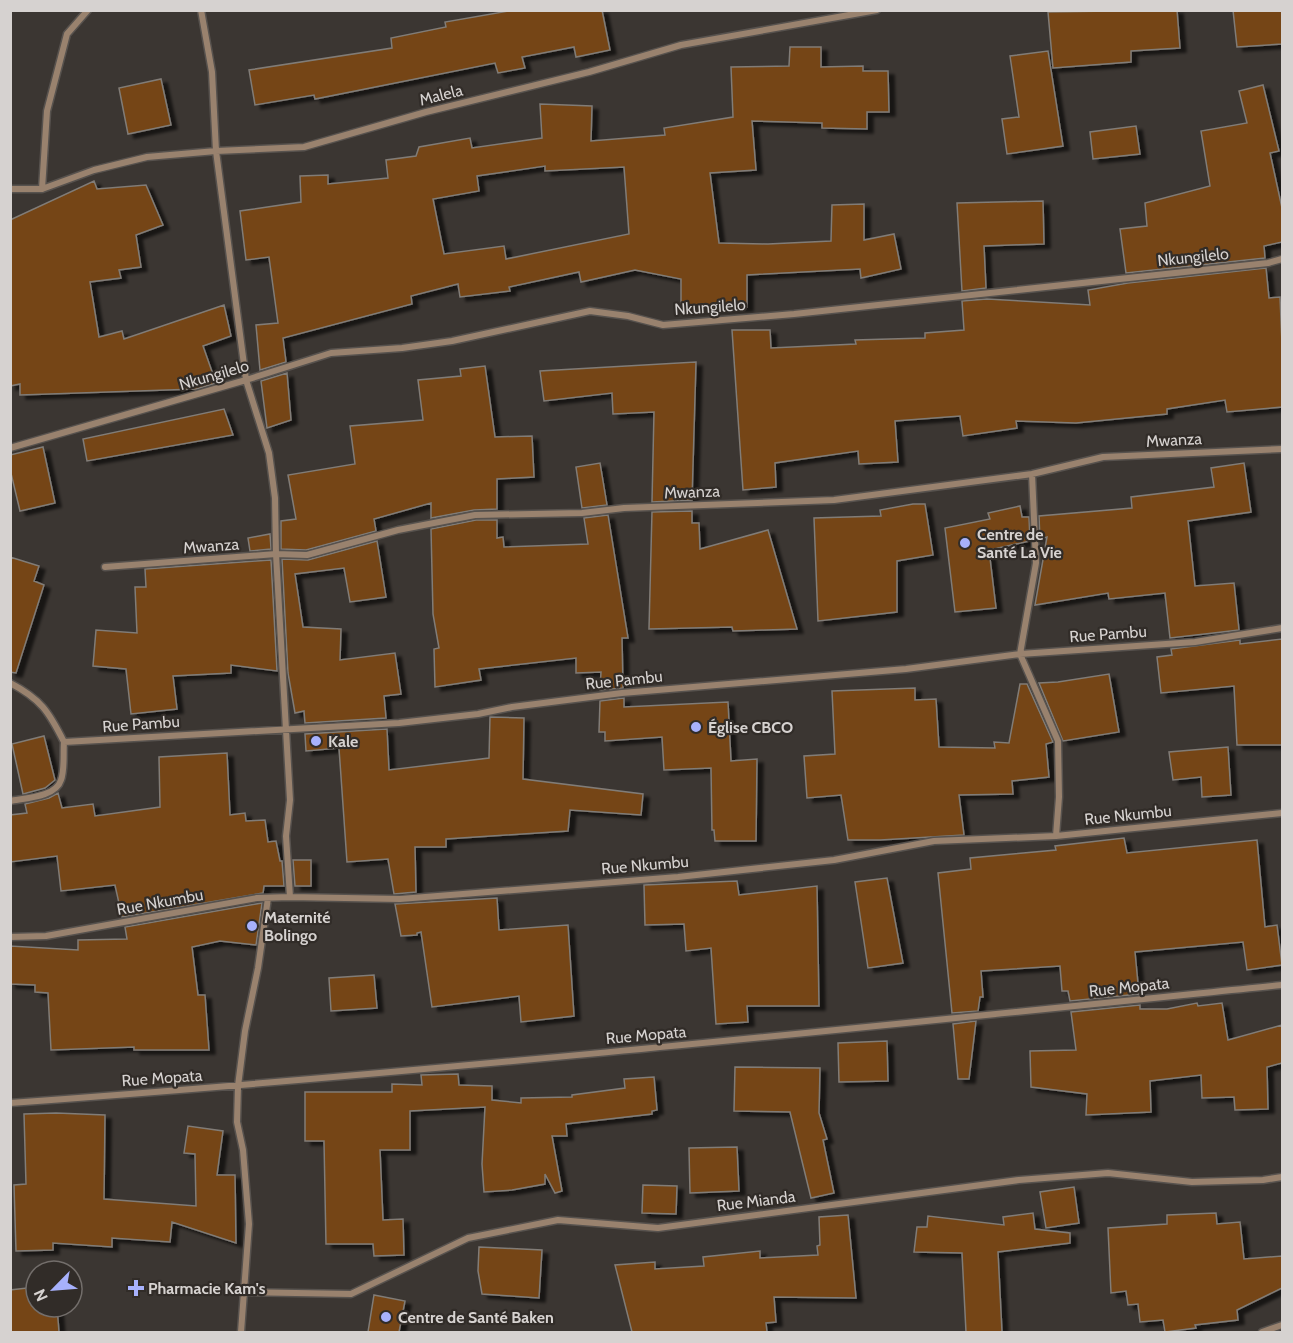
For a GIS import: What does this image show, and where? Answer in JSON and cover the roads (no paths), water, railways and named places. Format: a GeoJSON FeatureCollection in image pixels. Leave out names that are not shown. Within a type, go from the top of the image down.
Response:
{"type":"FeatureCollection","features":[{"type":"Feature","properties":{"kind":"street"},"geometry":{"type":"LineString","coordinates":[[42,189],[47,111],[67,34],[88,10]]}},
{"type":"Feature","properties":{"kind":"street"},"geometry":{"type":"LineString","coordinates":[[201,10],[212,72],[216,151],[246,380],[269,453],[275,498],[290,800],[286,836],[290,897]]}},
{"type":"Feature","properties":{"kind":"street","name":"Malela"},"geometry":{"type":"LineString","coordinates":[[10,189],[42,189],[94,170],[147,157],[304,147],[426,112],[589,72],[681,45],[877,10]]}},
{"type":"Feature","properties":{"kind":"street","name":"Nkungilelo"},"geometry":{"type":"LineString","coordinates":[[10,448],[331,353],[402,348],[452,341],[590,311],[628,316],[663,325],[794,314],[1268,263],[1282,259]]}},
{"type":"Feature","properties":{"kind":"street","name":"Mwanza"},"geometry":{"type":"LineString","coordinates":[[105,567],[276,554],[307,555],[398,530],[475,515],[582,513],[624,508],[834,500],[1032,474],[1103,457],[1282,449]]}},
{"type":"Feature","properties":{"kind":"street"},"geometry":{"type":"LineString","coordinates":[[1032,474],[1036,562],[1020,654],[1058,741],[1059,797],[1056,836]]}},
{"type":"Feature","properties":{"kind":"street","name":"Rue Pambu"},"geometry":{"type":"LineString","coordinates":[[64,742],[399,723],[622,693],[906,669],[1020,654],[1195,642],[1282,628]]}},
{"type":"Feature","properties":{"kind":"street"},"geometry":{"type":"LineString","coordinates":[[10,683],[28,692],[50,714],[64,742],[62,780],[56,789],[39,796],[10,801]]}},
{"type":"Feature","properties":{"kind":"street","name":"Rue Nkumbu"},"geometry":{"type":"LineString","coordinates":[[10,937],[45,936],[268,898],[400,899],[678,877],[834,860],[934,841],[1056,836],[1282,813]]}},
{"type":"Feature","properties":{"kind":"street"},"geometry":{"type":"LineString","coordinates":[[241,1332],[249,1224],[243,1150],[237,1122],[238,1086],[268,898]]}},
{"type":"Feature","properties":{"kind":"street","name":"Rue Mopata"},"geometry":{"type":"LineString","coordinates":[[10,1103],[238,1086],[702,1044],[1282,986]]}},
{"type":"Feature","properties":{"kind":"street","name":"Rue Mianda"},"geometry":{"type":"LineString","coordinates":[[245,1292],[351,1294],[468,1238],[558,1221],[658,1227],[1019,1180],[1108,1173],[1192,1182],[1263,1180],[1282,1177]]}},
{"type":"Feature","properties":{"kind":"street"},"geometry":{"type":"LineString","coordinates":[[1262,1332],[1282,1325]]}},
{"type":"Feature","properties":{"kind":"place","name":"Centre de Santé La Vie"},"geometry":{"type":"Point","coordinates":[965,543]}},
{"type":"Feature","properties":{"kind":"place","name":"Église CBCO"},"geometry":{"type":"Point","coordinates":[696,727]}},
{"type":"Feature","properties":{"kind":"place","name":"Kale"},"geometry":{"type":"Point","coordinates":[316,741]}},
{"type":"Feature","properties":{"kind":"place","name":"Maternité Bolingo"},"geometry":{"type":"Point","coordinates":[252,926]}},
{"type":"Feature","properties":{"kind":"place","name":"Pharmacie Kam's"},"geometry":{"type":"Point","coordinates":[136,1288]}},
{"type":"Feature","properties":{"kind":"place","name":"Centre de Santé Baken"},"geometry":{"type":"Point","coordinates":[386,1317]}}]}
